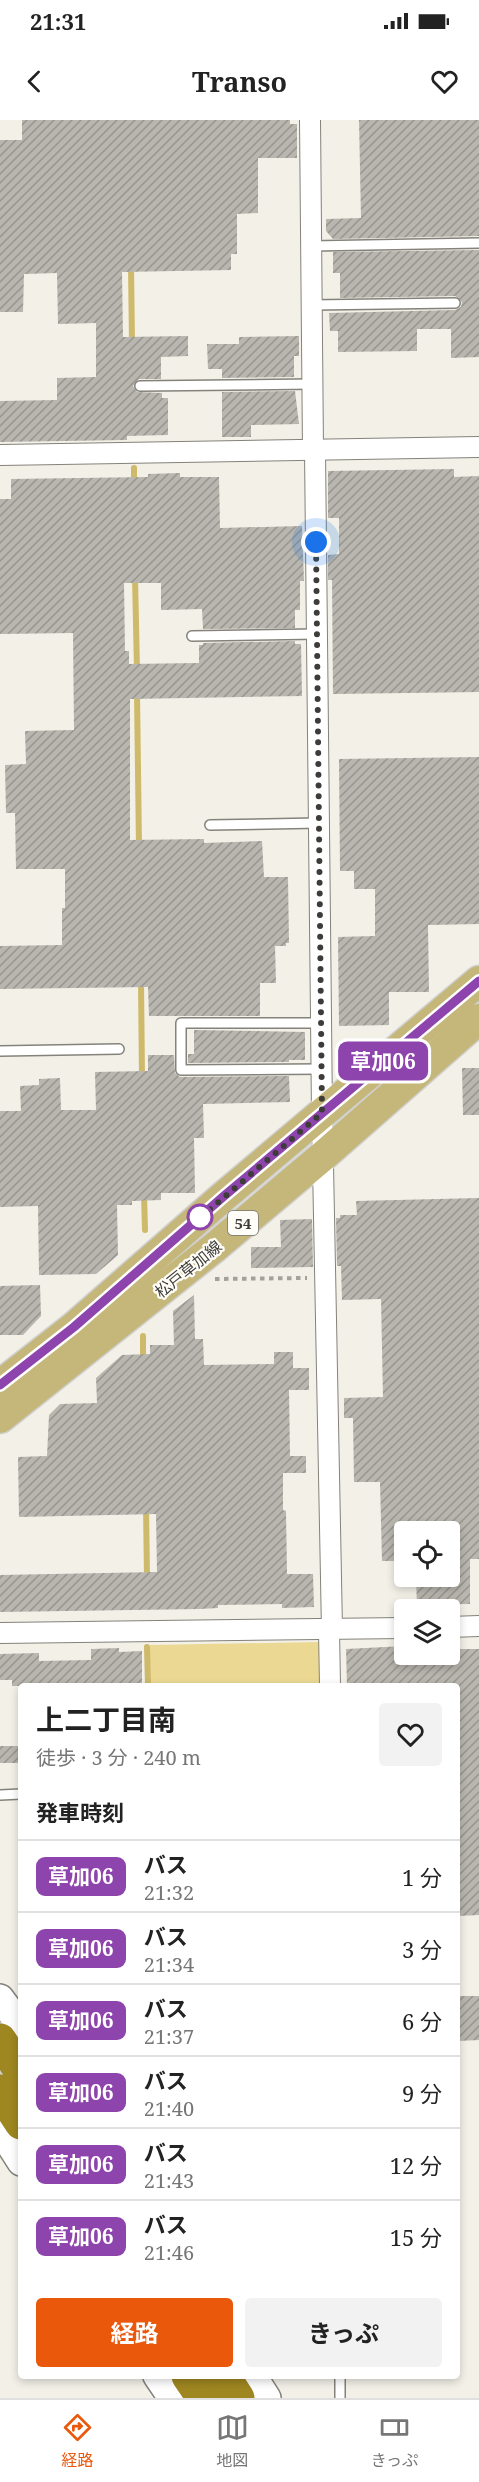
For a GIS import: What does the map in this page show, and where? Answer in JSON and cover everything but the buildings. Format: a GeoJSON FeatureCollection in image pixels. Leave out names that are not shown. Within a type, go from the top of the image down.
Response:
{"type":"FeatureCollection","features":[{"type":"Feature","properties":{"kind":"highway"},"geometry":{"type":"LineString","coordinates":[[0,2040],[18,2067]]}},
{"type":"Feature","properties":{"kind":"highway"},"geometry":{"type":"LineString","coordinates":[[0,2091],[18,2118]]}},
{"type":"Feature","properties":{"kind":"highway"},"geometry":{"type":"LineString","coordinates":[[190,2379],[203,2398]]}},
{"type":"Feature","properties":{"kind":"highway"},"geometry":{"type":"LineString","coordinates":[[226,2379],[238,2398]]}},
{"type":"Feature","properties":{"kind":"main road","name":"松戸草加線"},"geometry":{"type":"LineString","coordinates":[[0,1385],[74,1327],[479,981]]}},
{"type":"Feature","properties":{"kind":"main road","name":"松戸草加線"},"geometry":{"type":"LineString","coordinates":[[0,1418],[214,1248],[479,1019]]}},
{"type":"Feature","properties":{"kind":"main road"},"geometry":{"type":"LineString","coordinates":[[0,1998],[18,2022]]}},
{"type":"Feature","properties":{"kind":"main road"},"geometry":{"type":"LineString","coordinates":[[0,2129],[18,2157]]}},
{"type":"Feature","properties":{"kind":"main road"},"geometry":{"type":"LineString","coordinates":[[159,2379],[172,2398]]}},
{"type":"Feature","properties":{"kind":"main road"},"geometry":{"type":"LineString","coordinates":[[255,2379],[267,2398]]}},
{"type":"Feature","properties":{"kind":"street"},"geometry":{"type":"LineString","coordinates":[[309,120],[330,1683]]}},
{"type":"Feature","properties":{"kind":"street"},"geometry":{"type":"LineString","coordinates":[[0,455],[479,447]]}},
{"type":"Feature","properties":{"kind":"street"},"geometry":{"type":"LineString","coordinates":[[460,1626],[479,1626]]}},
{"type":"Feature","properties":{"kind":"street"},"geometry":{"type":"LineString","coordinates":[[0,1633],[394,1628]]}},
{"type":"Feature","properties":{"kind":"lane"},"geometry":{"type":"LineString","coordinates":[[311,246],[479,243]]}},
{"type":"Feature","properties":{"kind":"lane"},"geometry":{"type":"LineString","coordinates":[[312,305],[455,303]]}},
{"type":"Feature","properties":{"kind":"lane"},"geometry":{"type":"LineString","coordinates":[[140,386],[313,384]]}},
{"type":"Feature","properties":{"kind":"lane"},"geometry":{"type":"LineString","coordinates":[[192,636],[317,634]]}},
{"type":"Feature","properties":{"kind":"lane"},"geometry":{"type":"LineString","coordinates":[[210,825],[319,823]]}},
{"type":"Feature","properties":{"kind":"lane"},"geometry":{"type":"LineString","coordinates":[[321,1023],[181,1023],[181,1070],[322,1069]]}},
{"type":"Feature","properties":{"kind":"lane"},"geometry":{"type":"LineString","coordinates":[[0,1052],[119,1050]]}},
{"type":"Feature","properties":{"kind":"lane"},"geometry":{"type":"LineString","coordinates":[[0,1795],[18,1794]]}},
{"type":"Feature","properties":{"kind":"lane"},"geometry":{"type":"LineString","coordinates":[[340,2379],[340,2398]]}},
{"type":"Feature","properties":{"kind":"path"},"geometry":{"type":"LineString","coordinates":[[210,1279],[326,1277]]}},
{"type":"Feature","properties":{"kind":"shaded area"},"geometry":{"type":"Polygon","coordinates":[[[319,1642],[320,1683],[150,1683],[150,1645],[319,1642]]]}},
{"type":"Feature","properties":{"kind":"waterway"},"geometry":{"type":"LineString","coordinates":[[131,265],[132,344]]}},
{"type":"Feature","properties":{"kind":"waterway"},"geometry":{"type":"LineString","coordinates":[[134,468],[134,485]]}},
{"type":"Feature","properties":{"kind":"waterway"},"geometry":{"type":"LineString","coordinates":[[135,576],[137,671]]}},
{"type":"Feature","properties":{"kind":"waterway"},"geometry":{"type":"LineString","coordinates":[[137,693],[139,848]]}},
{"type":"Feature","properties":{"kind":"waterway"},"geometry":{"type":"LineString","coordinates":[[141,981],[142,1079]]}},
{"type":"Feature","properties":{"kind":"waterway"},"geometry":{"type":"LineString","coordinates":[[144,1194],[145,1230]]}},
{"type":"Feature","properties":{"kind":"waterway"},"geometry":{"type":"LineString","coordinates":[[143,1336],[143,1362]]}},
{"type":"Feature","properties":{"kind":"waterway"},"geometry":{"type":"LineString","coordinates":[[146,1507],[147,1578]]}},
{"type":"Feature","properties":{"kind":"waterway"},"geometry":{"type":"LineString","coordinates":[[147,1647],[148,1683]]}},
{"type":"Feature","properties":{"kind":"bus line","name":"草加06"},"geometry":{"type":"LineString","coordinates":[[0,1385],[74,1327],[224,1196],[479,981]]}},
{"type":"Feature","properties":{"kind":"route"},"geometry":{"type":"LineString","coordinates":[[200,1217],[193,1224],[322,1113],[316,542]]}}]}
